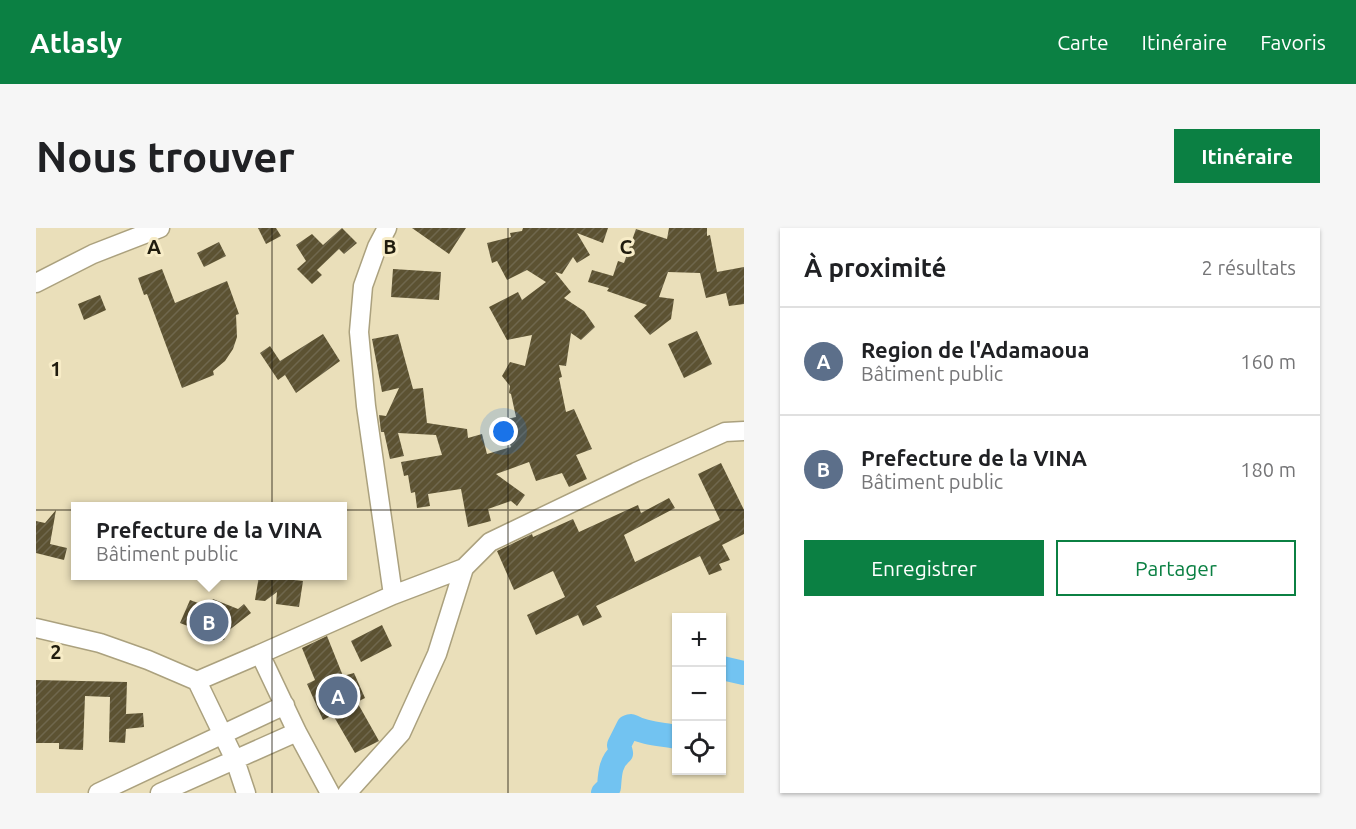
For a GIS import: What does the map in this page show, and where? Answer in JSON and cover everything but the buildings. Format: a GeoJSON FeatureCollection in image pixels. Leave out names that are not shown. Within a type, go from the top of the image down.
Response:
{"type":"FeatureCollection","features":[{"type":"Feature","properties":{"kind":"street"},"geometry":{"type":"LineString","coordinates":[[36,284],[93,254],[160,228]]}},
{"type":"Feature","properties":{"kind":"street"},"geometry":{"type":"LineString","coordinates":[[387,228],[376,247],[363,286],[359,332],[366,406],[393,595]]}},
{"type":"Feature","properties":{"kind":"street"},"geometry":{"type":"LineString","coordinates":[[197,681],[393,595],[464,568],[490,542],[500,537],[725,432],[744,431]]}},
{"type":"Feature","properties":{"kind":"street"},"geometry":{"type":"LineString","coordinates":[[347,793],[402,733],[436,654],[464,568]]}},
{"type":"Feature","properties":{"kind":"street"},"geometry":{"type":"LineString","coordinates":[[36,628],[100,644],[148,660],[197,681],[235,760],[246,793]]}},
{"type":"Feature","properties":{"kind":"street"},"geometry":{"type":"LineString","coordinates":[[260,654],[297,732],[330,793]]}},
{"type":"Feature","properties":{"kind":"street"},"geometry":{"type":"LineString","coordinates":[[98,793],[285,705]]}},
{"type":"Feature","properties":{"kind":"street"},"geometry":{"type":"LineString","coordinates":[[160,793],[297,732]]}},
{"type":"Feature","properties":{"kind":"waterway"},"geometry":{"type":"LineString","coordinates":[[726,669],[744,673]]}},
{"type":"Feature","properties":{"kind":"waterway"},"geometry":{"type":"LineString","coordinates":[[603,793],[609,787],[611,768],[621,753],[619,745],[628,727],[672,736]]}},
{"type":"Feature","properties":{"kind":"place","name":"Prefecture de la VINA"},"geometry":{"type":"Point","coordinates":[209,622]}},
{"type":"Feature","properties":{"kind":"place","name":"Region de l'Adamaoua"},"geometry":{"type":"Point","coordinates":[338,696]}}]}
